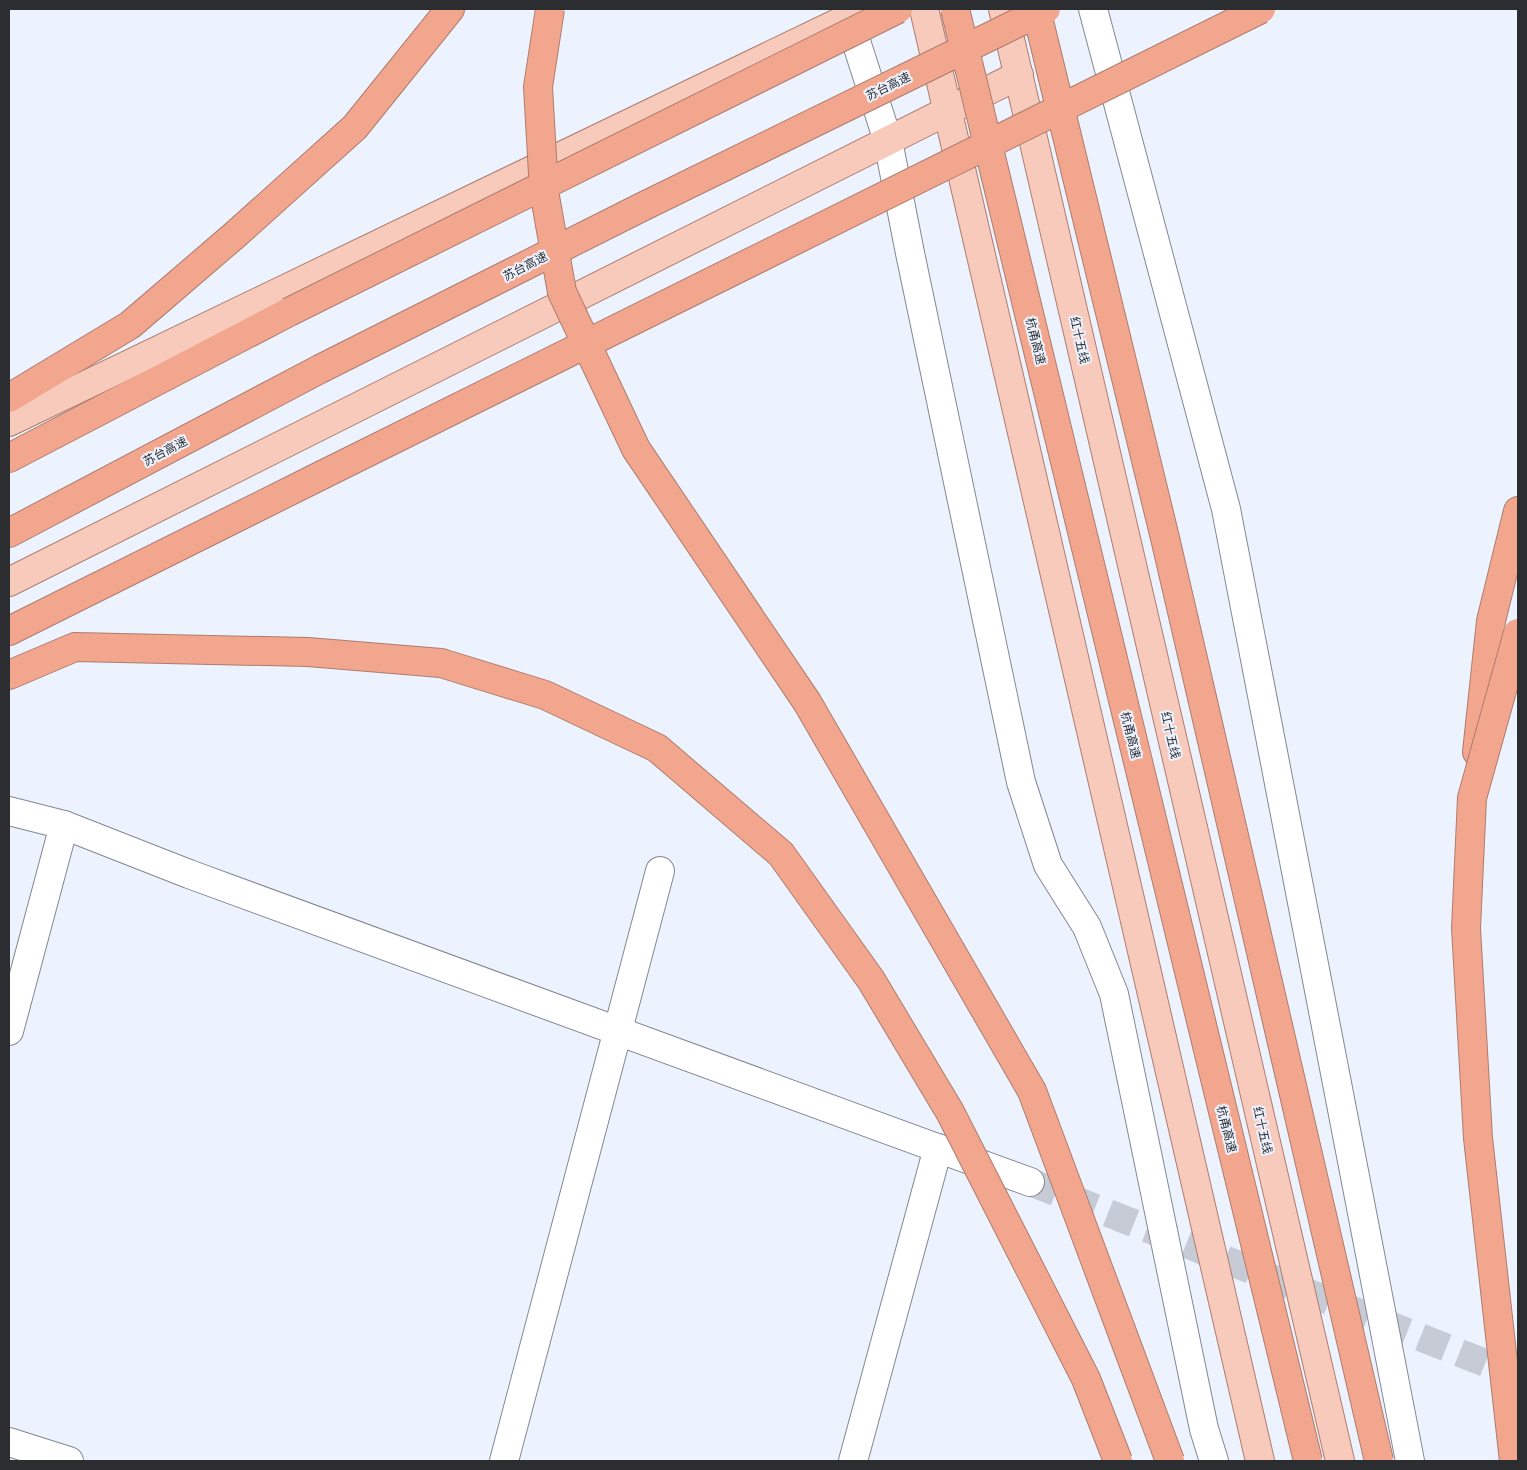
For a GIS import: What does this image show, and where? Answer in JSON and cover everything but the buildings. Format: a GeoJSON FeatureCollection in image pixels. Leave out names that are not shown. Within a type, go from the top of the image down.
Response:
{"type":"FeatureCollection","features":[{"type":"Feature","properties":{"kind":"highway"},"geometry":{"type":"LineString","coordinates":[[9,398],[130,324],[236,234],[355,127],[450,9]]}},
{"type":"Feature","properties":{"kind":"highway"},"geometry":{"type":"LineString","coordinates":[[550,9],[538,87],[544,191],[562,292],[636,449],[807,702],[1032,1091],[1170,1461]]}},
{"type":"Feature","properties":{"kind":"highway"},"geometry":{"type":"LineString","coordinates":[[9,458],[289,312],[898,9]]}},
{"type":"Feature","properties":{"kind":"highway","name":"杭甬高速"},"geometry":{"type":"LineString","coordinates":[[955,9],[1308,1461]]}},
{"type":"Feature","properties":{"kind":"highway"},"geometry":{"type":"LineString","coordinates":[[1036,9],[1165,538],[1379,1461]]}},
{"type":"Feature","properties":{"kind":"highway","name":"苏台高速"},"geometry":{"type":"LineString","coordinates":[[9,532],[320,369],[642,207],[1046,9]]}},
{"type":"Feature","properties":{"kind":"highway"},"geometry":{"type":"LineString","coordinates":[[9,631],[1261,9]]}},
{"type":"Feature","properties":{"kind":"highway"},"geometry":{"type":"LineString","coordinates":[[1514,1461],[1478,1138],[1466,928],[1472,798],[1491,621],[1518,510]]}},
{"type":"Feature","properties":{"kind":"highway"},"geometry":{"type":"LineString","coordinates":[[1472,798],[1518,633]]}},
{"type":"Feature","properties":{"kind":"highway"},"geometry":{"type":"LineString","coordinates":[[9,675],[75,647],[308,652],[441,663],[545,695],[657,748],[781,854],[872,980],[950,1112],[1086,1379],[1118,1461]]}},
{"type":"Feature","properties":{"kind":"main road"},"geometry":{"type":"LineString","coordinates":[[924,9],[1260,1461]]}},
{"type":"Feature","properties":{"kind":"main road","name":"红十五线"},"geometry":{"type":"LineString","coordinates":[[1004,9],[1340,1461]]}},
{"type":"Feature","properties":{"kind":"main road"},"geometry":{"type":"LineString","coordinates":[[9,422],[855,12]]}},
{"type":"Feature","properties":{"kind":"main road"},"geometry":{"type":"LineString","coordinates":[[9,582],[1019,75]]}},
{"type":"Feature","properties":{"kind":"street"},"geometry":{"type":"LineString","coordinates":[[1093,9],[1226,510],[1410,1461]]}},
{"type":"Feature","properties":{"kind":"street"},"geometry":{"type":"LineString","coordinates":[[855,12],[888,141],[1022,782],[1048,865],[1087,927],[1114,994],[1202,1419],[1214,1461]]}},
{"type":"Feature","properties":{"kind":"street"},"geometry":{"type":"LineString","coordinates":[[9,811],[64,825],[189,874],[1030,1182]]}},
{"type":"Feature","properties":{"kind":"street"},"geometry":{"type":"LineString","coordinates":[[9,1031],[64,825]]}},
{"type":"Feature","properties":{"kind":"street"},"geometry":{"type":"LineString","coordinates":[[504,1461],[660,872]]}},
{"type":"Feature","properties":{"kind":"street"},"geometry":{"type":"LineString","coordinates":[[853,1461],[938,1148]]}},
{"type":"Feature","properties":{"kind":"street"},"geometry":{"type":"LineString","coordinates":[[9,1442],[69,1461]]}},
{"type":"Feature","properties":{"kind":"tunnel"},"geometry":{"type":"LineString","coordinates":[[1030,1182],[1518,1376]]}}]}
